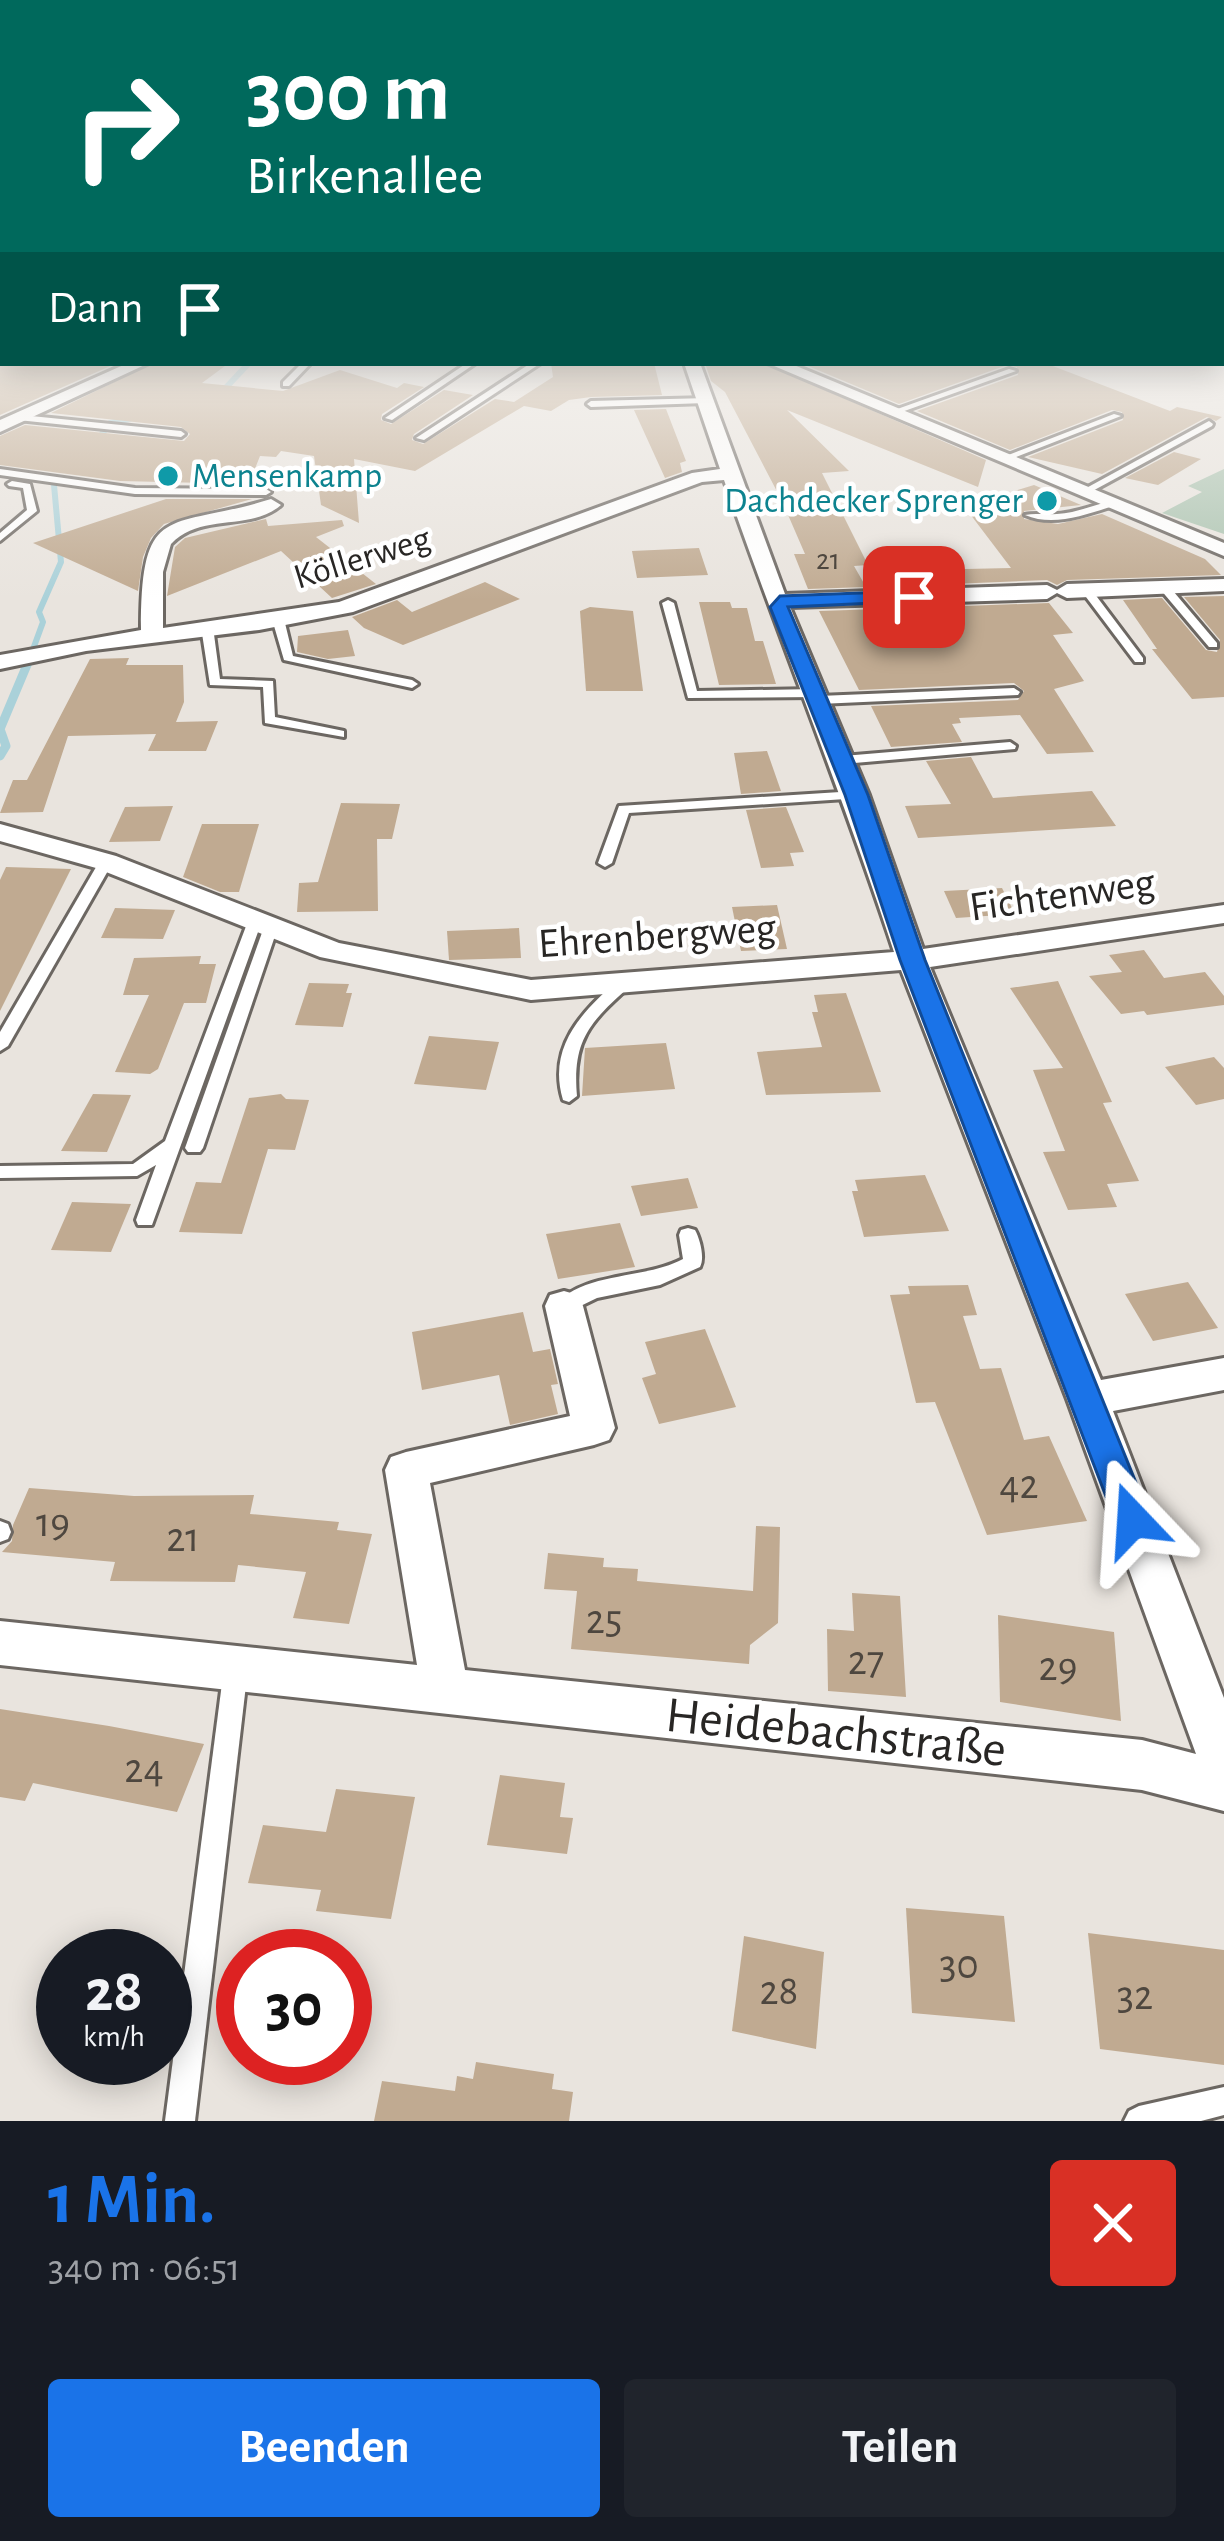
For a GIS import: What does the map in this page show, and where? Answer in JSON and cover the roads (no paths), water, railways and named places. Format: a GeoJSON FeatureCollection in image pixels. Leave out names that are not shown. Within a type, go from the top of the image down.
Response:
{"type":"FeatureCollection","features":[{"type":"Feature","properties":{"kind":"street"},"geometry":{"type":"LineString","coordinates":[[0,428],[56,402]]}},
{"type":"Feature","properties":{"kind":"street"},"geometry":{"type":"LineString","coordinates":[[706,402],[856,795],[912,960],[1088,1399],[1224,1762]]}},
{"type":"Feature","properties":{"kind":"street"},"geometry":{"type":"LineString","coordinates":[[869,402],[1224,550]]}},
{"type":"Feature","properties":{"kind":"street","name":"Köllerweg"},"geometry":{"type":"LineString","coordinates":[[0,662],[58,646],[278,620],[345,607],[699,477],[733,473]]}},
{"type":"Feature","properties":{"kind":"street"},"geometry":{"type":"LineString","coordinates":[[152,634],[153,551],[167,530],[194,519],[259,512],[269,499]]}},
{"type":"Feature","properties":{"kind":"street"},"geometry":{"type":"LineString","coordinates":[[780,602],[1224,585]]}},
{"type":"Feature","properties":{"kind":"street","name":"Ehrenbergweg"},"geometry":{"type":"LineString","coordinates":[[0,832],[106,862],[331,951],[531,990],[912,960]]}},
{"type":"Feature","properties":{"kind":"street","name":"Fichtenweg"},"geometry":{"type":"LineString","coordinates":[[912,960],[1224,914]]}},
{"type":"Feature","properties":{"kind":"street"},"geometry":{"type":"LineString","coordinates":[[445,1691],[406,1470],[595,1427],[564,1306]]}},
{"type":"Feature","properties":{"kind":"street"},"geometry":{"type":"LineString","coordinates":[[1088,1399],[1224,1374]]}},
{"type":"Feature","properties":{"kind":"street","name":"Heidebachstraße"},"geometry":{"type":"LineString","coordinates":[[0,1643],[1142,1765],[1224,1786]]}},
{"type":"Feature","properties":{"kind":"lane"},"geometry":{"type":"LineString","coordinates":[[389,418],[413,402]]}},
{"type":"Feature","properties":{"kind":"lane"},"geometry":{"type":"LineString","coordinates":[[421,439],[478,402]]}},
{"type":"Feature","properties":{"kind":"lane"},"geometry":{"type":"LineString","coordinates":[[591,404],[649,402]]}},
{"type":"Feature","properties":{"kind":"lane"},"geometry":{"type":"LineString","coordinates":[[893,412],[922,402]]}},
{"type":"Feature","properties":{"kind":"lane"},"geometry":{"type":"LineString","coordinates":[[1003,459],[1118,416]]}},
{"type":"Feature","properties":{"kind":"lane"},"geometry":{"type":"LineString","coordinates":[[21,418],[182,434]]}},
{"type":"Feature","properties":{"kind":"lane"},"geometry":{"type":"LineString","coordinates":[[1084,492],[1209,424]]}},
{"type":"Feature","properties":{"kind":"lane"},"geometry":{"type":"LineString","coordinates":[[0,472],[27,480],[135,491],[269,499]]}},
{"type":"Feature","properties":{"kind":"lane"},"geometry":{"type":"LineString","coordinates":[[0,483],[27,486],[32,511],[0,538]]}},
{"type":"Feature","properties":{"kind":"lane"},"geometry":{"type":"LineString","coordinates":[[1030,515],[1069,516],[1110,504]]}},
{"type":"Feature","properties":{"kind":"lane"},"geometry":{"type":"LineString","coordinates":[[1164,587],[1213,645]]}},
{"type":"Feature","properties":{"kind":"lane"},"geometry":{"type":"LineString","coordinates":[[1067,591],[1139,660]]}},
{"type":"Feature","properties":{"kind":"lane"},"geometry":{"type":"LineString","coordinates":[[668,603],[692,695],[1014,692]]}},
{"type":"Feature","properties":{"kind":"lane"},"geometry":{"type":"LineString","coordinates":[[278,620],[288,658],[412,684]]}},
{"type":"Feature","properties":{"kind":"lane"},"geometry":{"type":"LineString","coordinates":[[207,627],[214,682],[268,684],[269,720],[340,734]]}},
{"type":"Feature","properties":{"kind":"lane"},"geometry":{"type":"LineString","coordinates":[[843,760],[1010,746]]}},
{"type":"Feature","properties":{"kind":"lane"},"geometry":{"type":"LineString","coordinates":[[604,863],[624,809],[856,795]]}},
{"type":"Feature","properties":{"kind":"lane"},"geometry":{"type":"LineString","coordinates":[[0,1046],[106,862]]}},
{"type":"Feature","properties":{"kind":"lane"},"geometry":{"type":"LineString","coordinates":[[145,1220],[263,924]]}},
{"type":"Feature","properties":{"kind":"lane"},"geometry":{"type":"LineString","coordinates":[[194,1148],[263,924]]}},
{"type":"Feature","properties":{"kind":"lane"},"geometry":{"type":"LineString","coordinates":[[569,1096],[564,1062],[572,1036],[624,983]]}},
{"type":"Feature","properties":{"kind":"lane"},"geometry":{"type":"LineString","coordinates":[[0,1172],[137,1170],[172,1144]]}},
{"type":"Feature","properties":{"kind":"lane"},"geometry":{"type":"LineString","coordinates":[[564,1306],[580,1293],[669,1278],[693,1262],[688,1235]]}},
{"type":"Feature","properties":{"kind":"lane"},"geometry":{"type":"LineString","coordinates":[[181,2121],[236,1667]]}},
{"type":"Feature","properties":{"kind":"lane"},"geometry":{"type":"LineString","coordinates":[[1139,2121],[1224,2101]]}},
{"type":"Feature","properties":{"kind":"waterway"},"geometry":{"type":"LineString","coordinates":[[96,442],[110,423],[134,418]]}},
{"type":"Feature","properties":{"kind":"waterway"},"geometry":{"type":"LineString","coordinates":[[28,663],[43,622],[39,612],[61,562],[54,485]]}},
{"type":"Feature","properties":{"kind":"waterway"},"geometry":{"type":"LineString","coordinates":[[0,756],[6,746],[0,729],[29,660]]}},
{"type":"Feature","properties":{"kind":"place","name":"Mensenkamp"},"geometry":{"type":"Point","coordinates":[168,476]}},
{"type":"Feature","properties":{"kind":"place","name":"Dachdecker Sprenger"},"geometry":{"type":"Point","coordinates":[1047,501]}}]}
